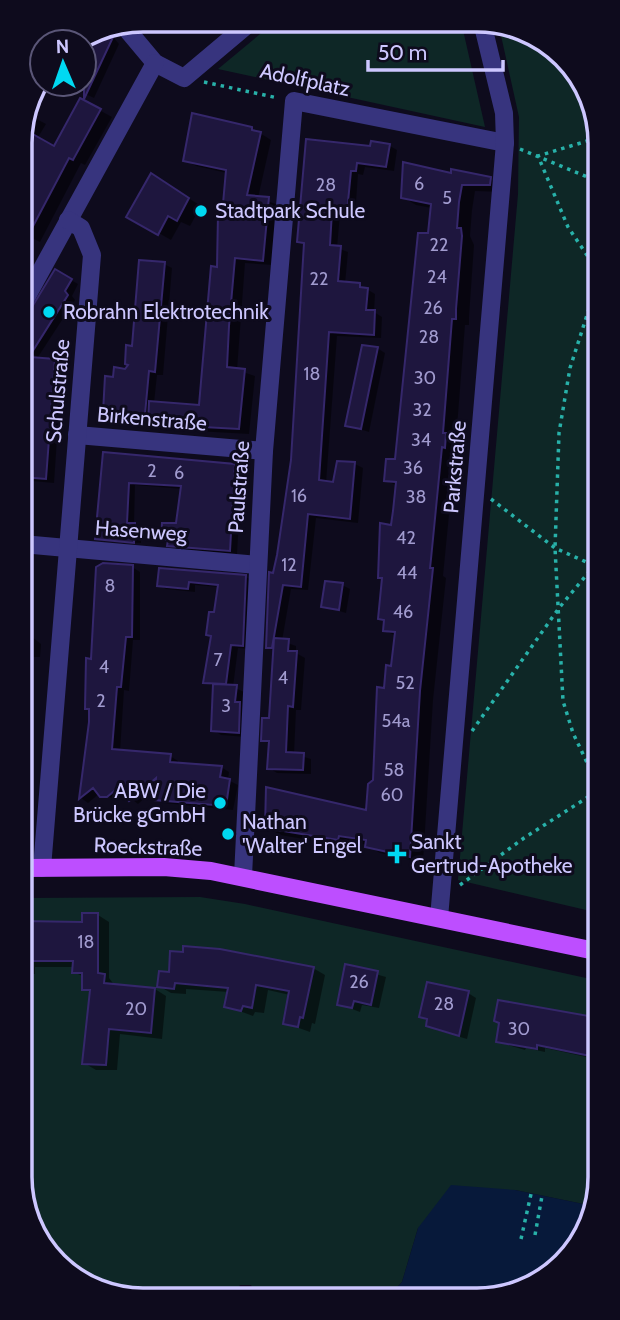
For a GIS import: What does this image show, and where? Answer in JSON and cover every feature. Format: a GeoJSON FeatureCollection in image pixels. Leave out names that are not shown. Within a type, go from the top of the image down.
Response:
{"type":"FeatureCollection","features":[{"type":"Feature","properties":{"kind":"main road","name":"Roeckstraße"},"geometry":{"type":"LineString","coordinates":[[31,868],[164,867],[243,876],[588,949]]}},
{"type":"Feature","properties":{"kind":"street"},"geometry":{"type":"LineString","coordinates":[[130,33],[155,63],[184,78],[239,32]]}},
{"type":"Feature","properties":{"kind":"street","name":"Parkstraße"},"geometry":{"type":"LineString","coordinates":[[439,918],[505,143],[504,113],[485,33]]}},
{"type":"Feature","properties":{"kind":"street"},"geometry":{"type":"LineString","coordinates":[[32,287],[155,63]]}},
{"type":"Feature","properties":{"kind":"street","name":"Adolfplatz"},"geometry":{"type":"LineString","coordinates":[[294,102],[505,143]]}},
{"type":"Feature","properties":{"kind":"street","name":"Paulstraße"},"geometry":{"type":"LineString","coordinates":[[243,876],[264,452],[294,102]]}},
{"type":"Feature","properties":{"kind":"street","name":"Schulstraße"},"geometry":{"type":"LineString","coordinates":[[42,868],[92,255],[81,228],[68,220]]}},
{"type":"Feature","properties":{"kind":"street","name":"Birkenstraße"},"geometry":{"type":"LineString","coordinates":[[77,435],[264,452]]}},
{"type":"Feature","properties":{"kind":"street","name":"Hasenweg"},"geometry":{"type":"LineString","coordinates":[[32,545],[257,565]]}},
{"type":"Feature","properties":{"kind":"path","name":"Adolfplatz"},"geometry":{"type":"LineString","coordinates":[[184,78],[294,102]]}},
{"type":"Feature","properties":{"kind":"path"},"geometry":{"type":"LineString","coordinates":[[538,156],[588,141]]}},
{"type":"Feature","properties":{"kind":"path"},"geometry":{"type":"LineString","coordinates":[[538,156],[588,177]]}},
{"type":"Feature","properties":{"kind":"path"},"geometry":{"type":"LineString","coordinates":[[538,156],[568,227],[588,257]]}},
{"type":"Feature","properties":{"kind":"path"},"geometry":{"type":"LineString","coordinates":[[588,312],[570,368],[559,433],[555,548],[563,701],[573,733],[588,765]]}},
{"type":"Feature","properties":{"kind":"path"},"geometry":{"type":"LineString","coordinates":[[476,487],[555,548],[588,563]]}},
{"type":"Feature","properties":{"kind":"path"},"geometry":{"type":"LineString","coordinates":[[453,759],[559,608],[588,573]]}},
{"type":"Feature","properties":{"kind":"path"},"geometry":{"type":"LineString","coordinates":[[450,892],[524,838],[588,796]]}},
{"type":"Feature","properties":{"kind":"path"},"geometry":{"type":"LineString","coordinates":[[521,1239],[531,1194]]}},
{"type":"Feature","properties":{"kind":"path"},"geometry":{"type":"LineString","coordinates":[[535,1235],[542,1196]]}},
{"type":"Feature","properties":{"kind":"green space"},"geometry":{"type":"Polygon","coordinates":[[[263,32],[463,32],[485,127],[218,69],[263,32]]]}},
{"type":"Feature","properties":{"kind":"green space"},"geometry":{"type":"Polygon","coordinates":[[[501,34],[513,37],[539,50],[561,69],[580,100],[588,128],[588,910],[458,880],[518,194],[519,117],[501,34]]]}},
{"type":"Feature","properties":{"kind":"green space"},"geometry":{"type":"Polygon","coordinates":[[[200,897],[245,904],[588,978],[588,1184],[585,1204],[515,1190],[418,1228],[402,1282],[396,1288],[253,1288],[251,1285],[240,1285],[238,1288],[143,1288],[107,1283],[81,1270],[64,1256],[46,1233],[32,1192],[31,898],[200,897]]]}},
{"type":"Feature","properties":{"kind":"water"},"geometry":{"type":"Polygon","coordinates":[[[451,1185],[515,1190],[585,1204],[577,1226],[551,1261],[520,1280],[492,1288],[396,1288],[402,1282],[418,1228],[451,1185]]]}},
{"type":"Feature","properties":{"kind":"building"},"geometry":{"type":"Polygon","coordinates":[[[114,36],[98,69],[98,41],[114,36]]]}},
{"type":"Feature","properties":{"kind":"building"},"geometry":{"type":"Polygon","coordinates":[[[80,98],[101,109],[73,160],[69,158],[32,228],[32,136],[32,134],[54,146],[80,98]]]}},
{"type":"Feature","properties":{"kind":"building"},"geometry":{"type":"Polygon","coordinates":[[[192,113],[252,127],[252,130],[261,132],[247,195],[269,197],[263,261],[235,258],[229,326],[227,367],[245,369],[239,429],[148,424],[149,401],[199,405],[211,266],[217,267],[218,214],[222,215],[226,170],[183,161],[192,113]]]}},
{"type":"Feature","properties":{"kind":"building"},"geometry":{"type":"Polygon","coordinates":[[[306,139],[370,146],[371,141],[390,144],[386,167],[357,163],[356,171],[351,171],[347,212],[332,211],[330,245],[341,246],[338,281],[360,283],[360,287],[368,288],[366,310],[375,310],[374,335],[329,332],[319,480],[333,482],[337,461],[355,462],[350,519],[308,514],[301,587],[283,585],[272,648],[266,648],[269,572],[273,573],[277,555],[291,460],[304,243],[297,242],[306,139]]]}},
{"type":"Feature","properties":{"kind":"building"},"geometry":{"type":"Polygon","coordinates":[[[403,162],[451,173],[451,169],[491,177],[490,185],[462,185],[459,202],[457,228],[461,228],[462,236],[456,319],[452,319],[443,433],[446,433],[445,448],[442,447],[430,568],[433,568],[420,691],[410,857],[365,847],[366,840],[339,836],[338,840],[265,828],[266,787],[366,810],[368,784],[373,780],[377,687],[384,688],[386,665],[391,666],[395,632],[383,631],[384,620],[378,619],[382,578],[378,578],[380,523],[391,525],[396,482],[384,481],[386,459],[395,459],[418,233],[428,233],[431,204],[401,198],[403,162]]]}},
{"type":"Feature","properties":{"kind":"building"},"geometry":{"type":"Polygon","coordinates":[[[151,173],[189,198],[177,221],[168,216],[158,235],[126,217],[151,173]]]}},
{"type":"Feature","properties":{"kind":"building"},"geometry":{"type":"Polygon","coordinates":[[[139,260],[165,262],[155,372],[149,371],[145,414],[103,413],[105,376],[113,377],[114,367],[125,369],[128,365],[125,364],[126,345],[132,346],[139,260]]]}},
{"type":"Feature","properties":{"kind":"building"},"geometry":{"type":"Polygon","coordinates":[[[55,269],[72,279],[65,291],[68,295],[32,353],[32,307],[55,269]]]}},
{"type":"Feature","properties":{"kind":"building"},"geometry":{"type":"Polygon","coordinates":[[[362,345],[378,347],[361,429],[345,426],[362,345]]]}},
{"type":"Feature","properties":{"kind":"building"},"geometry":{"type":"Polygon","coordinates":[[[32,357],[55,359],[46,479],[32,478],[32,357]]]}},
{"type":"Feature","properties":{"kind":"building"},"geometry":{"type":"Polygon","coordinates":[[[103,452],[235,464],[230,551],[167,546],[168,540],[161,540],[162,523],[176,523],[181,486],[129,483],[127,523],[135,523],[134,543],[95,539],[103,452]]]}},
{"type":"Feature","properties":{"kind":"building"},"geometry":{"type":"Polygon","coordinates":[[[103,563],[133,565],[132,637],[126,637],[121,687],[117,687],[112,749],[171,754],[170,762],[222,766],[220,777],[230,779],[226,806],[154,800],[156,778],[129,801],[118,788],[107,797],[100,797],[93,788],[79,799],[89,722],[89,709],[85,709],[86,658],[91,659],[96,567],[103,563]]]}},
{"type":"Feature","properties":{"kind":"building"},"geometry":{"type":"Polygon","coordinates":[[[159,568],[246,575],[243,646],[231,645],[226,684],[203,683],[211,636],[206,635],[209,612],[214,612],[218,585],[189,582],[188,589],[157,586],[159,568]]]}},
{"type":"Feature","properties":{"kind":"building"},"geometry":{"type":"Polygon","coordinates":[[[325,581],[343,583],[339,610],[321,607],[325,581]]]}},
{"type":"Feature","properties":{"kind":"building"},"geometry":{"type":"Polygon","coordinates":[[[274,638],[289,639],[288,651],[297,651],[293,707],[288,706],[286,752],[304,753],[303,770],[267,769],[269,741],[261,741],[262,718],[269,718],[274,638]]]}},
{"type":"Feature","properties":{"kind":"building"},"geometry":{"type":"Polygon","coordinates":[[[213,684],[237,685],[235,702],[240,702],[239,733],[211,731],[213,684]]]}},
{"type":"Feature","properties":{"kind":"building"},"geometry":{"type":"Polygon","coordinates":[[[82,913],[98,913],[98,973],[105,974],[104,983],[155,988],[151,1033],[109,1029],[106,1065],[82,1064],[90,990],[82,990],[82,973],[72,973],[73,961],[31,961],[31,921],[82,922],[82,913]]]}},
{"type":"Feature","properties":{"kind":"building"},"geometry":{"type":"Polygon","coordinates":[[[183,946],[220,949],[314,967],[303,1018],[300,1017],[298,1027],[283,1024],[289,991],[256,985],[252,1008],[243,1006],[241,1011],[224,1007],[228,988],[175,983],[174,989],[157,987],[159,971],[169,972],[170,951],[183,952],[183,946]]]}},
{"type":"Feature","properties":{"kind":"building"},"geometry":{"type":"Polygon","coordinates":[[[345,964],[378,971],[371,1005],[354,1001],[352,1008],[337,1005],[345,964]]]}},
{"type":"Feature","properties":{"kind":"building"},"geometry":{"type":"Polygon","coordinates":[[[427,982],[469,991],[459,1036],[426,1026],[427,1019],[419,1017],[427,982]]]}},
{"type":"Feature","properties":{"kind":"building"},"geometry":{"type":"Polygon","coordinates":[[[498,1000],[588,1016],[588,1056],[537,1045],[537,1049],[496,1042],[499,1023],[494,1021],[498,1000]]]}},
{"type":"Feature","properties":{"kind":"place","name":"Stadtpark Schule"},"geometry":{"type":"Point","coordinates":[201,211]}},
{"type":"Feature","properties":{"kind":"place","name":"Robrahn Elektrotechnik"},"geometry":{"type":"Point","coordinates":[49,312]}},
{"type":"Feature","properties":{"kind":"place","name":"ABW / Die Brücke gGmbH"},"geometry":{"type":"Point","coordinates":[220,803]}},
{"type":"Feature","properties":{"kind":"place","name":"Nathan 'Walter' Engel"},"geometry":{"type":"Point","coordinates":[228,834]}},
{"type":"Feature","properties":{"kind":"place","name":"Sankt Gertrud-Apotheke"},"geometry":{"type":"Point","coordinates":[397,854]}}]}
